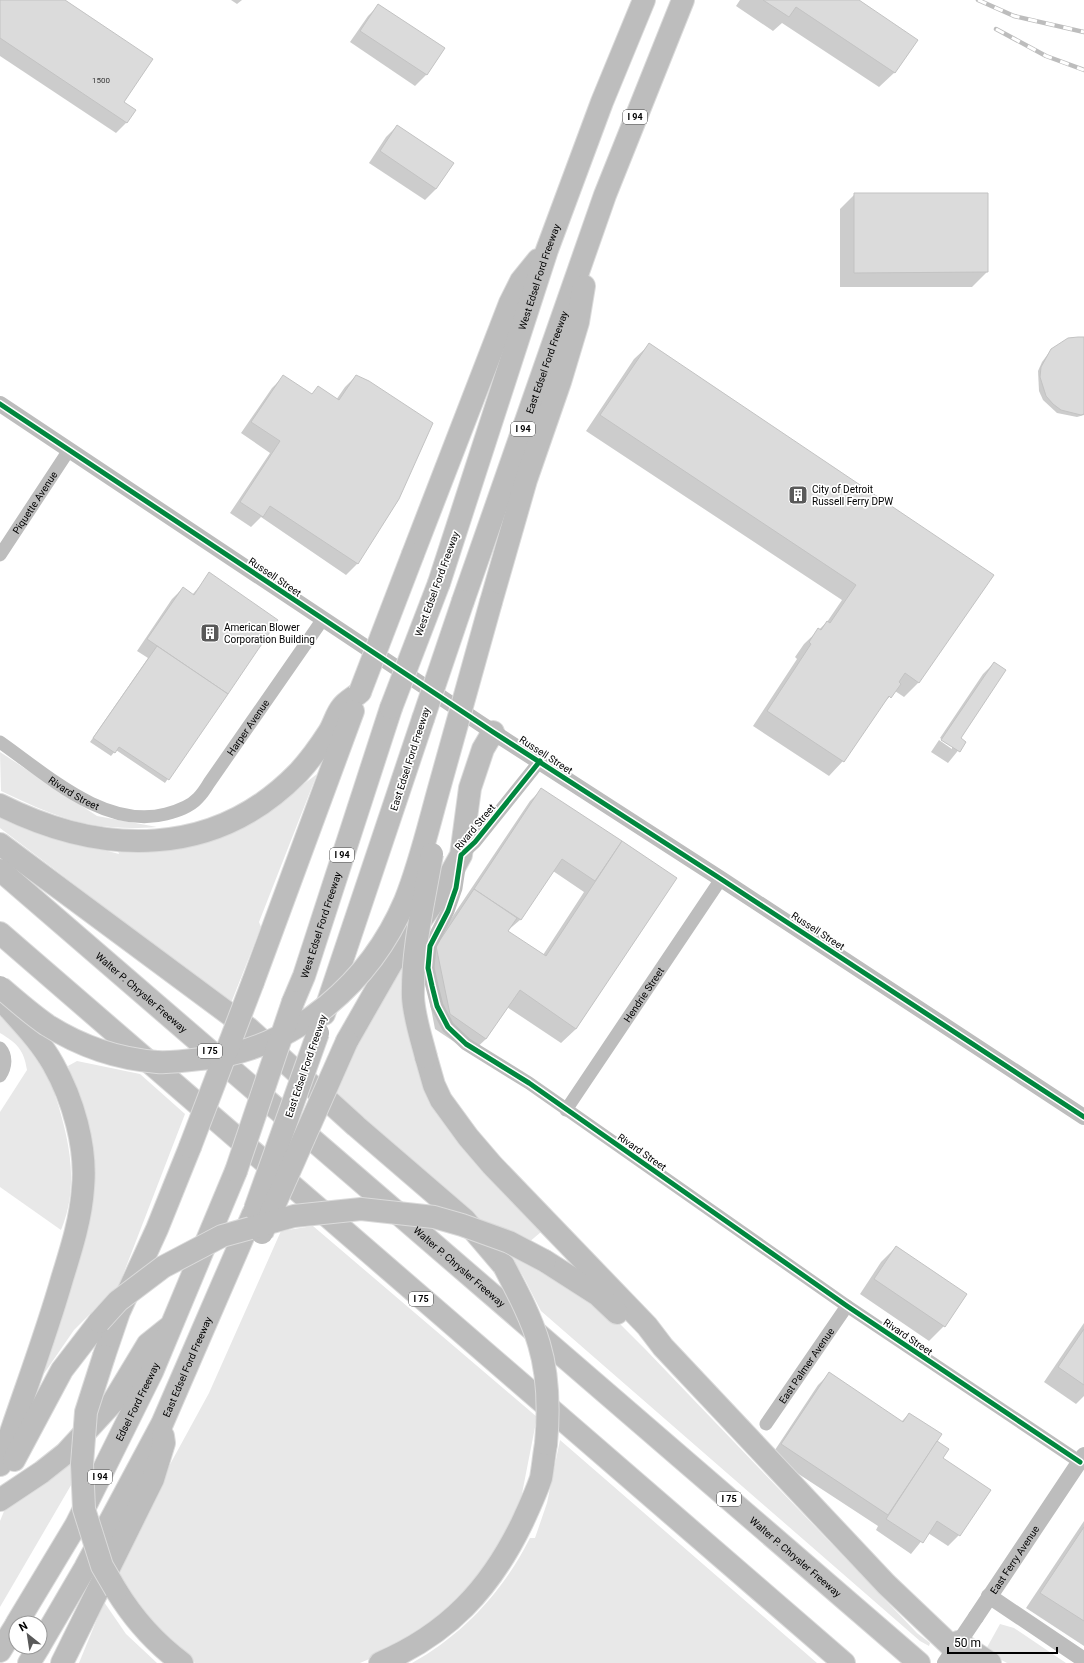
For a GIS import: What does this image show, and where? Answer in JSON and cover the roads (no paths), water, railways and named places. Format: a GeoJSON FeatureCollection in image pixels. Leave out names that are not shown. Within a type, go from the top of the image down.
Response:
{"type":"FeatureCollection","features":[{"type":"Feature","properties":{"kind":"highway","name":"West Edsel Ford Freeway"},"geometry":{"type":"LineString","coordinates":[[236,1171],[293,1002],[304,976],[391,708],[439,583],[547,250],[602,102],[644,0]]}},
{"type":"Feature","properties":{"kind":"highway","name":"East Edsel Ford Freeway"},"geometry":{"type":"LineString","coordinates":[[162,1424],[256,1209],[318,1033],[463,601],[591,236],[634,121],[683,0]]}},
{"type":"Feature","properties":{"kind":"highway"},"geometry":{"type":"LineString","coordinates":[[182,1663],[166,1651],[127,1608],[102,1566],[84,1509],[82,1464],[86,1412],[119,1312],[157,1229],[253,982],[328,751],[360,692],[510,303],[521,281],[547,250]]}},
{"type":"Feature","properties":{"kind":"highway"},"geometry":{"type":"LineString","coordinates":[[0,987],[45,1024],[67,1037],[91,1048],[132,1058],[158,1062],[232,1055],[272,1040],[322,1011],[353,982],[383,942],[397,918],[412,880],[526,480],[560,382],[578,322],[585,292],[584,257]]}},
{"type":"Feature","properties":{"kind":"highway"},"geometry":{"type":"LineString","coordinates":[[232,1266],[261,1234],[347,1041],[387,971],[441,891],[461,855],[470,788],[483,749],[493,732]]}},
{"type":"Feature","properties":{"kind":"highway"},"geometry":{"type":"LineString","coordinates":[[0,805],[55,828],[85,836],[123,842],[151,842],[183,838],[214,830],[267,800],[299,772],[328,751]]}},
{"type":"Feature","properties":{"kind":"highway"},"geometry":{"type":"LineString","coordinates":[[450,751],[414,963],[413,998],[418,1029],[441,1100],[468,1137],[492,1165],[647,1326],[663,1347],[822,1517],[886,1584],[927,1622],[958,1655],[969,1663]]}},
{"type":"Feature","properties":{"kind":"highway"},"geometry":{"type":"LineString","coordinates":[[0,844],[248,1028],[356,1126],[464,1220],[504,1266],[525,1306],[539,1344],[546,1380],[548,1416],[546,1444],[540,1478],[528,1510],[512,1543],[495,1572],[462,1611],[416,1644],[380,1663]]}},
{"type":"Feature","properties":{"kind":"highway","name":"Walter P. Chrysler Freeway"},"geometry":{"type":"LineString","coordinates":[[0,870],[920,1663]]}},
{"type":"Feature","properties":{"kind":"highway","name":"I 75"},"geometry":{"type":"LineString","coordinates":[[0,934],[844,1663]]}},
{"type":"Feature","properties":{"kind":"highway"},"geometry":{"type":"LineString","coordinates":[[0,998],[33,1036],[53,1063],[64,1087],[75,1116],[80,1140],[84,1188],[70,1252],[5,1461],[0,1492]]}},
{"type":"Feature","properties":{"kind":"highway","name":"Edsel Ford Freeway"},"geometry":{"type":"LineString","coordinates":[[21,1615],[76,1525],[152,1372],[236,1171]]}},
{"type":"Feature","properties":{"kind":"highway"},"geometry":{"type":"LineString","coordinates":[[5,1461],[62,1370],[99,1322],[118,1301],[163,1267],[222,1236],[294,1216],[361,1209],[434,1217],[462,1225],[509,1242],[545,1261],[598,1295],[639,1333],[663,1347]]}},
{"type":"Feature","properties":{"kind":"highway"},"geometry":{"type":"LineString","coordinates":[[0,1500],[42,1472],[66,1453],[112,1402],[148,1344],[172,1325]]}},
{"type":"Feature","properties":{"kind":"highway"},"geometry":{"type":"LineString","coordinates":[[62,1663],[153,1479],[164,1443],[162,1424]]}},
{"type":"Feature","properties":{"kind":"highway","name":"I 94"},"geometry":{"type":"LineString","coordinates":[[48,1631],[85,1568],[162,1424]]}},
{"type":"Feature","properties":{"kind":"highway"},"geometry":{"type":"LineString","coordinates":[[927,1622],[990,1663]]}},
{"type":"Feature","properties":{"kind":"highway","name":"Edsel Ford Freeway"},"geometry":{"type":"LineString","coordinates":[[0,1651],[8,1638]]}},
{"type":"Feature","properties":{"kind":"street","name":"Russell Street"},"geometry":{"type":"LineString","coordinates":[[0,404],[493,732],[721,879],[1084,1117]]}},
{"type":"Feature","properties":{"kind":"street","name":"Piquette Avenue"},"geometry":{"type":"LineString","coordinates":[[0,555],[69,450]]}},
{"type":"Feature","properties":{"kind":"street","name":"Harper Avenue"},"geometry":{"type":"LineString","coordinates":[[158,816],[178,811],[197,799],[323,619]]}},
{"type":"Feature","properties":{"kind":"street","name":"Rivard Street"},"geometry":{"type":"LineString","coordinates":[[0,742],[82,799],[112,812],[140,818],[158,816]]}},
{"type":"Feature","properties":{"kind":"street","name":"Rivard Street"},"geometry":{"type":"LineString","coordinates":[[540,762],[475,842],[461,855],[456,888],[448,911],[430,946],[428,968],[437,1006],[448,1027],[466,1044],[529,1083],[846,1306],[1082,1459]]}},
{"type":"Feature","properties":{"kind":"street","name":"Hendrie Street"},"geometry":{"type":"LineString","coordinates":[[566,1110],[721,879]]}},
{"type":"Feature","properties":{"kind":"street"},"geometry":{"type":"LineString","coordinates":[[0,1076],[5,1065],[2,1053]]}},
{"type":"Feature","properties":{"kind":"street","name":"East Palmer Avenue"},"geometry":{"type":"LineString","coordinates":[[766,1424],[846,1306]]}},
{"type":"Feature","properties":{"kind":"street","name":"East Ferry Avenue"},"geometry":{"type":"LineString","coordinates":[[945,1663],[1082,1459]]}},
{"type":"Feature","properties":{"kind":"street"},"geometry":{"type":"LineString","coordinates":[[989,1596],[1084,1660]]}},
{"type":"Feature","properties":{"kind":"railway"},"geometry":{"type":"LineString","coordinates":[[978,0],[1014,16],[1084,32]]}},
{"type":"Feature","properties":{"kind":"railway"},"geometry":{"type":"LineString","coordinates":[[996,29],[1046,56],[1084,70]]}},
{"type":"Feature","properties":{"kind":"place","name":"City of Detroit Russell Ferry DPW"},"geometry":{"type":"Point","coordinates":[798,495]}},
{"type":"Feature","properties":{"kind":"place","name":"American Blower Corporation Building"},"geometry":{"type":"Point","coordinates":[210,633]}}]}
